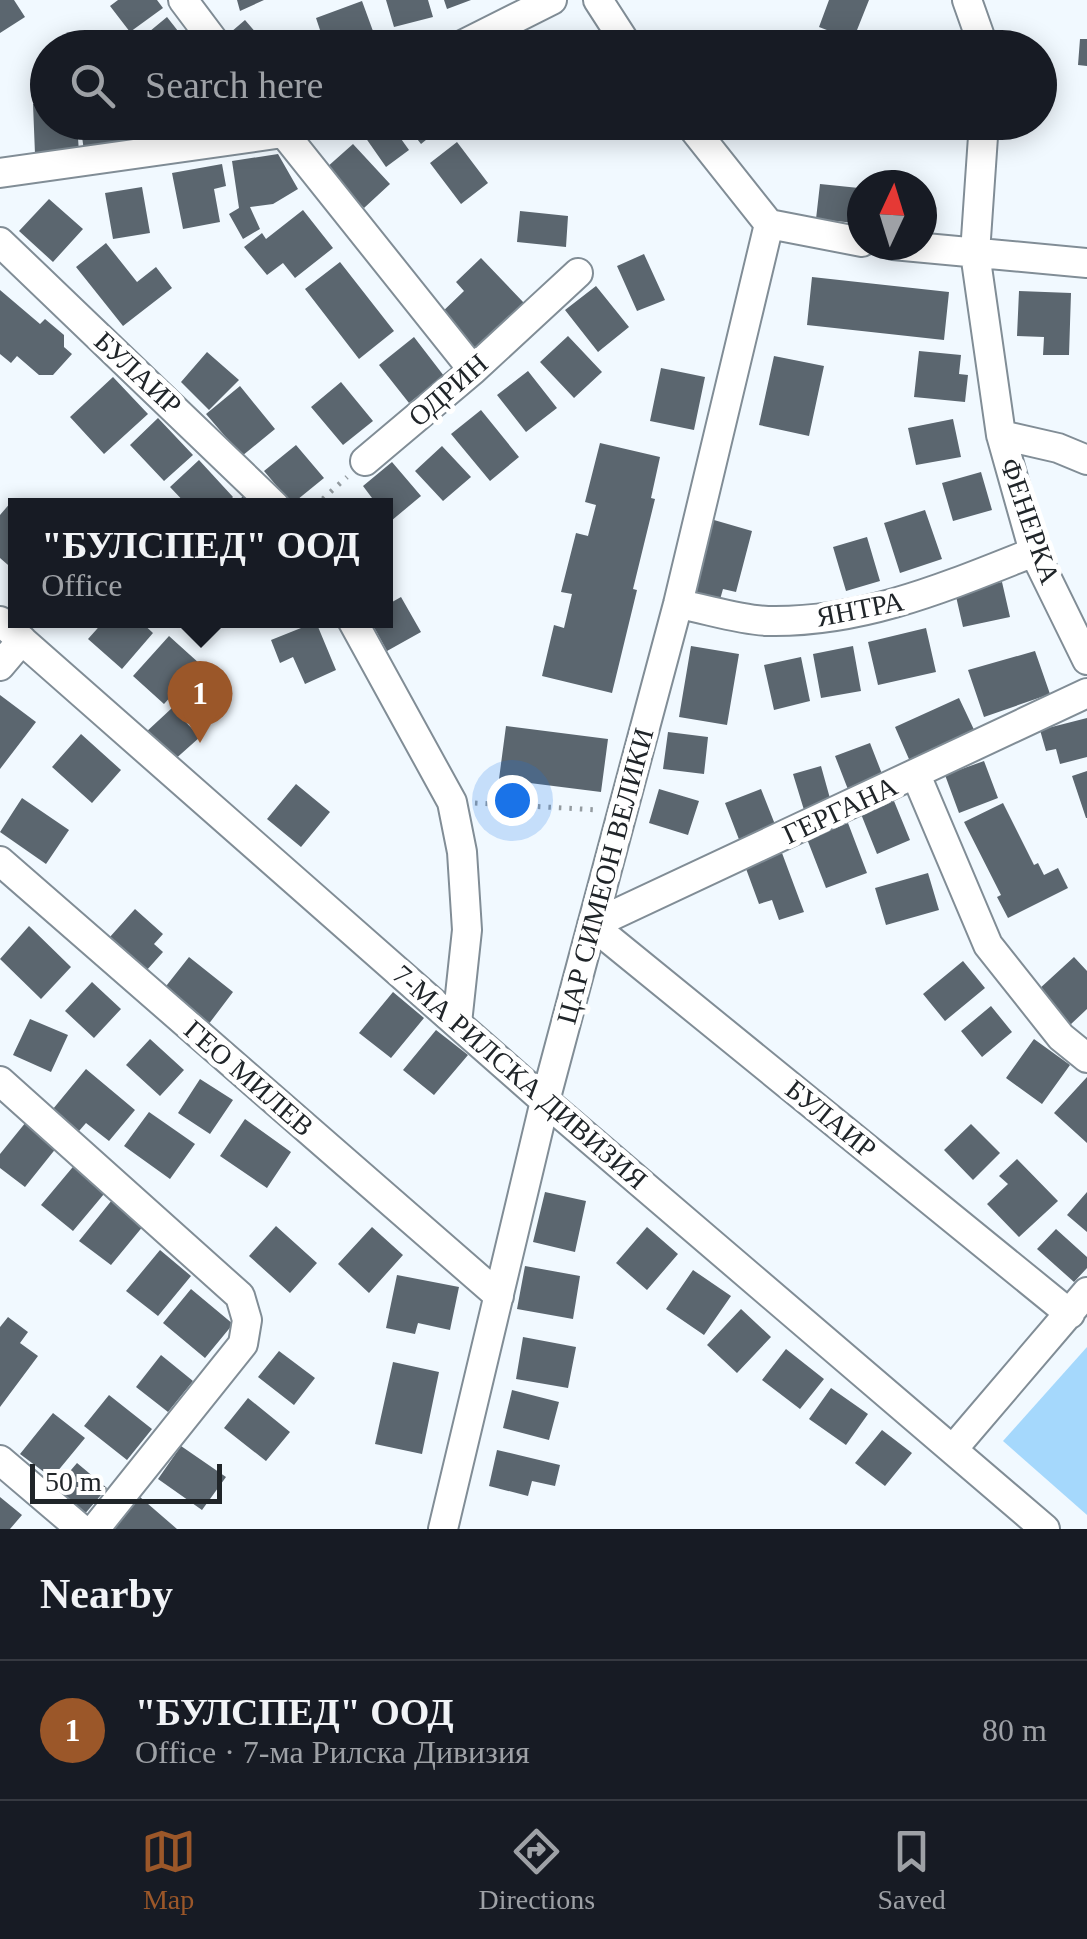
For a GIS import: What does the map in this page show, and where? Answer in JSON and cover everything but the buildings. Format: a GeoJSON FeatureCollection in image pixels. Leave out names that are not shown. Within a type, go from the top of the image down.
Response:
{"type":"FeatureCollection","features":[{"type":"Feature","properties":{"kind":"street"},"geometry":{"type":"LineString","coordinates":[[183,0],[206,30]]}},
{"type":"Feature","properties":{"kind":"street"},"geometry":{"type":"LineString","coordinates":[[492,30],[552,0]]}},
{"type":"Feature","properties":{"kind":"street"},"geometry":{"type":"LineString","coordinates":[[598,0],[618,30]]}},
{"type":"Feature","properties":{"kind":"street"},"geometry":{"type":"LineString","coordinates":[[967,0],[978,30]]}},
{"type":"Feature","properties":{"kind":"street"},"geometry":{"type":"LineString","coordinates":[[0,173],[202,140]]}},
{"type":"Feature","properties":{"kind":"street"},"geometry":{"type":"LineString","coordinates":[[298,140],[473,370]]}},
{"type":"Feature","properties":{"kind":"street"},"geometry":{"type":"LineString","coordinates":[[702,140],[769,224],[847,239]]}},
{"type":"Feature","properties":{"kind":"street","name":"ФЕНЕРКА"},"geometry":{"type":"LineString","coordinates":[[983,140],[975,253],[1001,435],[1034,552],[1087,660]]}},
{"type":"Feature","properties":{"kind":"street","name":"ЦАР СИМЕОН ВЕЛИКИ"},"geometry":{"type":"LineString","coordinates":[[442,1529],[546,1101],[678,604],[769,224]]}},
{"type":"Feature","properties":{"kind":"street","name":"БУЛАИР"},"geometry":{"type":"LineString","coordinates":[[0,242],[267,498]]}},
{"type":"Feature","properties":{"kind":"street"},"geometry":{"type":"LineString","coordinates":[[937,249],[1087,264]]}},
{"type":"Feature","properties":{"kind":"street","name":"ОДРИН"},"geometry":{"type":"LineString","coordinates":[[365,461],[473,370],[578,272]]}},
{"type":"Feature","properties":{"kind":"street","name":"ФЕНЕРКА"},"geometry":{"type":"LineString","coordinates":[[1001,435],[1058,448],[1087,460]]}},
{"type":"Feature","properties":{"kind":"street","name":"ЯНТРА"},"geometry":{"type":"LineString","coordinates":[[678,604],[765,621],[831,618],[912,600],[1034,552]]}},
{"type":"Feature","properties":{"kind":"street","name":"7-МА РИЛСКА ДИВИЗИЯ"},"geometry":{"type":"LineString","coordinates":[[8,628],[546,1101],[1045,1529]]}},
{"type":"Feature","properties":{"kind":"street"},"geometry":{"type":"LineString","coordinates":[[356,628],[452,802],[462,852],[466,930],[457,1022]]}},
{"type":"Feature","properties":{"kind":"street"},"geometry":{"type":"LineString","coordinates":[[0,666],[22,640]]}},
{"type":"Feature","properties":{"kind":"street","name":"ГЕРГАНА"},"geometry":{"type":"LineString","coordinates":[[592,924],[1087,692]]}},
{"type":"Feature","properties":{"kind":"street"},"geometry":{"type":"LineString","coordinates":[[916,775],[988,945],[1061,1036],[1087,1058]]}},
{"type":"Feature","properties":{"kind":"street","name":"ГЕО МИЛЕВ"},"geometry":{"type":"LineString","coordinates":[[0,860],[498,1296]]}},
{"type":"Feature","properties":{"kind":"street","name":"БУЛАИР"},"geometry":{"type":"LineString","coordinates":[[592,924],[1078,1303]]}},
{"type":"Feature","properties":{"kind":"street"},"geometry":{"type":"LineString","coordinates":[[0,1081],[240,1296],[247,1320],[244,1344],[94,1529]]}},
{"type":"Feature","properties":{"kind":"street"},"geometry":{"type":"LineString","coordinates":[[953,1450],[1078,1303]]}},
{"type":"Feature","properties":{"kind":"street"},"geometry":{"type":"LineString","coordinates":[[0,1460],[81,1529]]}},
{"type":"Feature","properties":{"kind":"path"},"geometry":{"type":"LineString","coordinates":[[325,498],[365,461]]}},
{"type":"Feature","properties":{"kind":"path"},"geometry":{"type":"LineString","coordinates":[[452,802],[622,812]]}},
{"type":"Feature","properties":{"kind":"shaded area"},"geometry":{"type":"Polygon","coordinates":[[[1087,1347],[1087,1515],[1003,1441],[1087,1347]]]}},
{"type":"Feature","properties":{"kind":"place","name":"\"БУЛСПЕД\" ООД"},"geometry":{"type":"Point","coordinates":[200,743]}}]}
